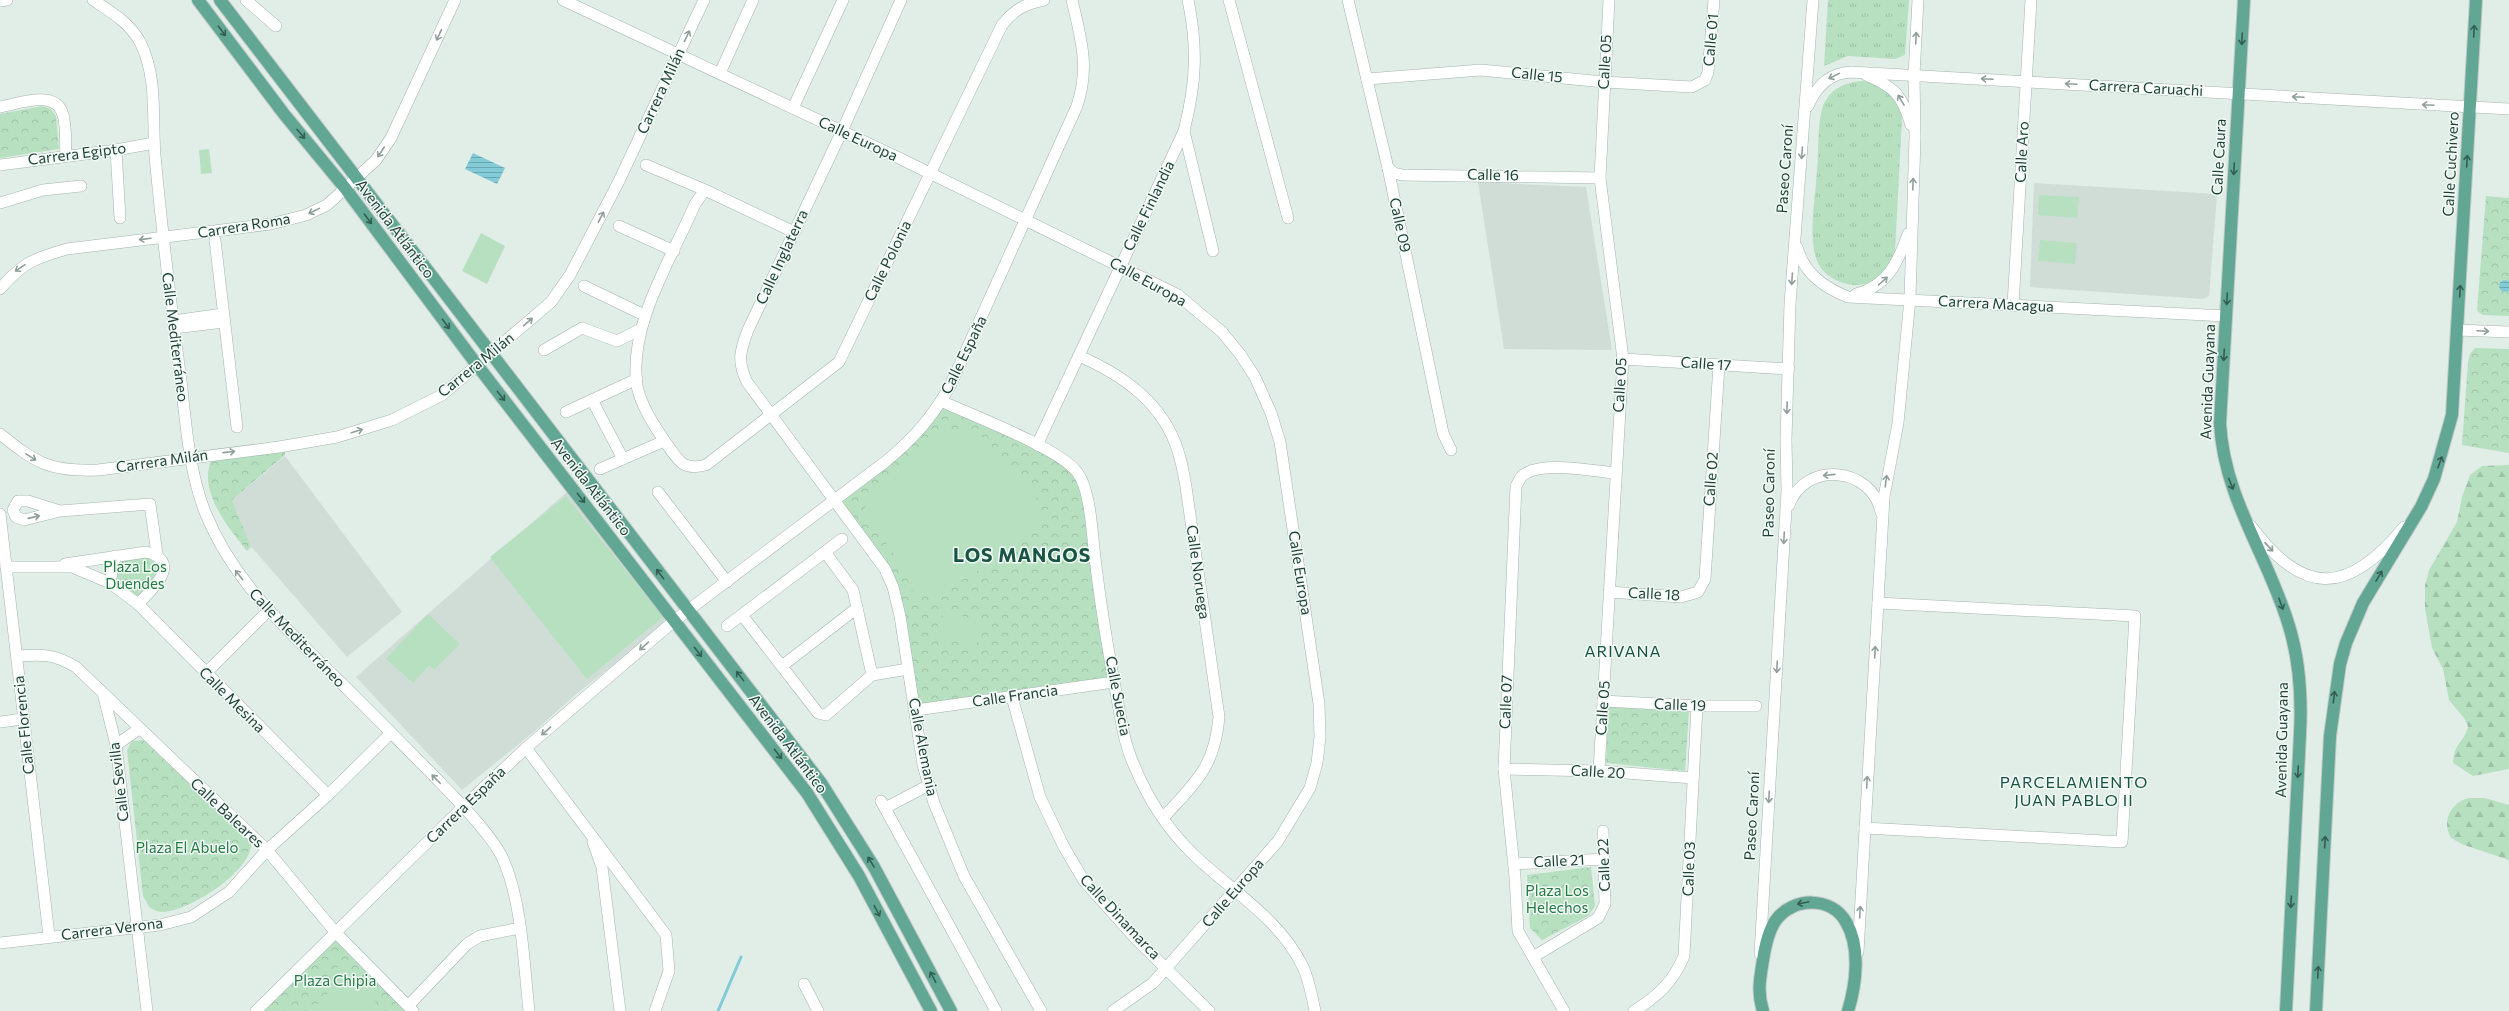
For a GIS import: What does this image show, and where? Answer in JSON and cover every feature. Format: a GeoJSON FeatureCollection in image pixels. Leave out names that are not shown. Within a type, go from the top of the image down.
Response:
{"type":"FeatureCollection","features":[{"type":"Feature","properties":{"kind":"main road","name":"Avenida Atlántico"},"geometry":{"type":"LineString","coordinates":[[198,0],[284,114],[345,188],[477,366],[807,793],[859,876],[931,1011]]}},
{"type":"Feature","properties":{"kind":"main road","name":"Avenida Atlántico"},"geometry":{"type":"LineString","coordinates":[[220,0],[358,177],[491,355],[821,783],[874,867],[951,1011]]}},
{"type":"Feature","properties":{"kind":"main road","name":"Calle Caura"},"geometry":{"type":"LineString","coordinates":[[2226,316],[2244,0]]}},
{"type":"Feature","properties":{"kind":"main road","name":"Calle Cuchivero"},"geometry":{"type":"LineString","coordinates":[[2457,330],[2476,0]]}},
{"type":"Feature","properties":{"kind":"main road","name":"Avenida Guayana"},"geometry":{"type":"LineString","coordinates":[[2226,316],[2221,405],[2222,450],[2228,478],[2289,625],[2296,652],[2301,692],[2286,1011]]}},
{"type":"Feature","properties":{"kind":"main road"},"geometry":{"type":"LineString","coordinates":[[2316,1011],[2330,736],[2340,664],[2346,643],[2363,603],[2421,507],[2436,473],[2450,427],[2457,330]]}},
{"type":"Feature","properties":{"kind":"main road","name":"Paseo Caroní"},"geometry":{"type":"LineString","coordinates":[[1763,1011],[1758,987],[1766,943],[1776,920],[1793,906],[1810,902],[1826,905],[1846,921],[1854,944],[1856,979],[1848,1011]]}},
{"type":"Feature","properties":{"kind":"main road"},"geometry":{"type":"LineString","coordinates":[[1855,1011],[1856,979]]}},
{"type":"Feature","properties":{"kind":"main road"},"geometry":{"type":"LineString","coordinates":[[1754,1011],[1758,987]]}},
{"type":"Feature","properties":{"kind":"street"},"geometry":{"type":"LineString","coordinates":[[0,1],[7,0]]}},
{"type":"Feature","properties":{"kind":"street","name":"Calle Mediterráneo"},"geometry":{"type":"LineString","coordinates":[[93,0],[127,24],[140,42],[153,88],[154,143],[163,237],[190,457],[204,508],[219,545],[236,571],[268,611],[463,806],[501,854],[509,873],[520,928],[528,1011]]}},
{"type":"Feature","properties":{"kind":"street"},"geometry":{"type":"LineString","coordinates":[[246,0],[276,26]]}},
{"type":"Feature","properties":{"kind":"street","name":"Carrera Roma"},"geometry":{"type":"LineString","coordinates":[[0,289],[14,273],[37,257],[67,249],[271,224],[306,215],[326,205],[376,160],[391,138],[455,0]]}},
{"type":"Feature","properties":{"kind":"street","name":"Calle Europa"},"geometry":{"type":"LineString","coordinates":[[563,0],[931,173],[1178,295],[1222,332],[1255,377],[1271,413],[1280,442],[1319,704],[1320,737],[1317,763],[1310,788],[1296,814],[1278,841],[1153,983],[1113,1011]]}},
{"type":"Feature","properties":{"kind":"street","name":"Carrera Milán"},"geometry":{"type":"LineString","coordinates":[[0,434],[23,452],[44,465],[70,471],[98,470],[190,457],[279,447],[337,437],[392,420],[442,394],[491,355],[551,302],[570,275],[618,184],[704,0]]}},
{"type":"Feature","properties":{"kind":"street"},"geometry":{"type":"LineString","coordinates":[[720,73],[753,0]]}},
{"type":"Feature","properties":{"kind":"street"},"geometry":{"type":"LineString","coordinates":[[792,108],[843,0]]}},
{"type":"Feature","properties":{"kind":"street","name":"Calle Inglaterra"},"geometry":{"type":"LineString","coordinates":[[833,502],[747,382],[741,368],[741,351],[748,330],[842,131],[901,0]]}},
{"type":"Feature","properties":{"kind":"street","name":"Calle Polonia"},"geometry":{"type":"LineString","coordinates":[[664,441],[677,458],[686,466],[692,468],[706,465],[839,362],[1002,26],[1013,11],[1029,3],[1044,0]]}},
{"type":"Feature","properties":{"kind":"street","name":"Calle España"},"geometry":{"type":"LineString","coordinates":[[688,611],[833,502],[909,442],[932,416],[941,401],[1027,220],[1077,106],[1084,84],[1081,41],[1072,0]]}},
{"type":"Feature","properties":{"kind":"street","name":"Calle Finlandia"},"geometry":{"type":"LineString","coordinates":[[1038,444],[1184,131],[1194,91],[1196,62],[1193,25],[1188,0]]}},
{"type":"Feature","properties":{"kind":"street"},"geometry":{"type":"LineString","coordinates":[[1229,0],[1288,218]]}},
{"type":"Feature","properties":{"kind":"street","name":"Calle 09"},"geometry":{"type":"LineString","coordinates":[[1348,0],[1388,168],[1443,433],[1451,450]]}},
{"type":"Feature","properties":{"kind":"street","name":"Calle 05"},"geometry":{"type":"LineString","coordinates":[[1598,771],[1609,592],[1614,473],[1623,359],[1600,178],[1609,0]]}},
{"type":"Feature","properties":{"kind":"street","name":"Calle 01"},"geometry":{"type":"LineString","coordinates":[[1705,80],[1708,72],[1714,0]]}},
{"type":"Feature","properties":{"kind":"street","name":"Paseo Caroní"},"geometry":{"type":"LineString","coordinates":[[1758,987],[1786,513],[1789,369],[1795,241],[1814,0]]}},
{"type":"Feature","properties":{"kind":"street","name":"Paseo Caroní"},"geometry":{"type":"LineString","coordinates":[[1856,979],[1882,523],[1887,473],[1898,423],[1910,299],[1915,137],[1914,75],[1918,0]]}},
{"type":"Feature","properties":{"kind":"street","name":"Calle Aro"},"geometry":{"type":"LineString","coordinates":[[2013,305],[2031,0]]}},
{"type":"Feature","properties":{"kind":"street","name":"Calle 15"},"geometry":{"type":"LineString","coordinates":[[1367,79],[1481,70],[1604,82],[1692,87],[1705,80]]}},
{"type":"Feature","properties":{"kind":"street","name":"Carrera Caruachi"},"geometry":{"type":"LineString","coordinates":[[1805,114],[1815,92],[1832,76],[1841,72],[2509,109]]}},
{"type":"Feature","properties":{"kind":"street"},"geometry":{"type":"LineString","coordinates":[[1860,72],[1892,88],[1906,109],[1915,137]]}},
{"type":"Feature","properties":{"kind":"street"},"geometry":{"type":"LineString","coordinates":[[0,107],[44,99],[55,102],[62,112],[66,155]]}},
{"type":"Feature","properties":{"kind":"street"},"geometry":{"type":"LineString","coordinates":[[1184,131],[1213,251]]}},
{"type":"Feature","properties":{"kind":"street","name":"Carrera Egipto"},"geometry":{"type":"LineString","coordinates":[[0,165],[66,155],[116,150],[154,143]]}},
{"type":"Feature","properties":{"kind":"street"},"geometry":{"type":"LineString","coordinates":[[116,150],[120,218]]}},
{"type":"Feature","properties":{"kind":"street"},"geometry":{"type":"LineString","coordinates":[[646,165],[705,190],[794,232]]}},
{"type":"Feature","properties":{"kind":"street","name":"Calle 16"},"geometry":{"type":"LineString","coordinates":[[1388,168],[1394,174],[1402,175],[1600,178]]}},
{"type":"Feature","properties":{"kind":"street"},"geometry":{"type":"LineString","coordinates":[[0,203],[43,190],[81,186]]}},
{"type":"Feature","properties":{"kind":"street"},"geometry":{"type":"LineString","coordinates":[[600,469],[664,441],[646,409],[637,386],[644,315],[695,204],[705,190]]}},
{"type":"Feature","properties":{"kind":"street"},"geometry":{"type":"LineString","coordinates":[[1848,296],[1866,292],[1885,280],[1900,256],[1912,223]]}},
{"type":"Feature","properties":{"kind":"street"},"geometry":{"type":"LineString","coordinates":[[619,226],[674,251]]}},
{"type":"Feature","properties":{"kind":"street"},"geometry":{"type":"LineString","coordinates":[[215,240],[237,427]]}},
{"type":"Feature","properties":{"kind":"street","name":"Carrera Macagua"},"geometry":{"type":"LineString","coordinates":[[1795,241],[1800,259],[1807,270],[1825,286],[1848,296],[2226,316]]}},
{"type":"Feature","properties":{"kind":"street"},"geometry":{"type":"LineString","coordinates":[[584,286],[644,315]]}},
{"type":"Feature","properties":{"kind":"street"},"geometry":{"type":"LineString","coordinates":[[174,325],[224,318]]}},
{"type":"Feature","properties":{"kind":"street"},"geometry":{"type":"LineString","coordinates":[[544,350],[582,328],[617,341],[642,329]]}},
{"type":"Feature","properties":{"kind":"street"},"geometry":{"type":"LineString","coordinates":[[2457,330],[2509,332]]}},
{"type":"Feature","properties":{"kind":"street","name":"Calle Noruega"},"geometry":{"type":"LineString","coordinates":[[1079,356],[1111,370],[1149,402],[1166,423],[1178,451],[1186,488],[1219,717],[1217,740],[1211,758],[1200,777],[1164,818]]}},
{"type":"Feature","properties":{"kind":"street","name":"Calle 17"},"geometry":{"type":"LineString","coordinates":[[1623,359],[1789,369]]}},
{"type":"Feature","properties":{"kind":"street","name":"Calle 02"},"geometry":{"type":"LineString","coordinates":[[1698,592],[1705,579],[1719,365]]}},
{"type":"Feature","properties":{"kind":"street"},"geometry":{"type":"LineString","coordinates":[[566,412],[638,379]]}},
{"type":"Feature","properties":{"kind":"street"},"geometry":{"type":"LineString","coordinates":[[592,400],[623,459]]}},
{"type":"Feature","properties":{"kind":"street","name":"Calle Suecia"},"geometry":{"type":"LineString","coordinates":[[941,401],[1038,444],[1067,462],[1077,472],[1084,486],[1102,618],[1124,736],[1134,765],[1164,818],[1191,852],[1236,890],[1279,932],[1295,953],[1303,967],[1315,1011]]}},
{"type":"Feature","properties":{"kind":"street","name":"Calle 07"},"geometry":{"type":"LineString","coordinates":[[1564,1011],[1518,931],[1514,864],[1504,769],[1516,486],[1522,476],[1532,470],[1548,467],[1614,473]]}},
{"type":"Feature","properties":{"kind":"street"},"geometry":{"type":"LineString","coordinates":[[1786,513],[1800,487],[1817,477],[1834,474],[1853,478],[1868,488],[1878,502],[1882,523]]}},
{"type":"Feature","properties":{"kind":"street"},"geometry":{"type":"LineString","coordinates":[[658,492],[727,582]]}},
{"type":"Feature","properties":{"kind":"street","name":"Calle Alemania"},"geometry":{"type":"LineString","coordinates":[[833,502],[885,569],[893,587],[900,616],[916,710],[923,765],[934,803],[964,876],[1041,1011]]}},
{"type":"Feature","properties":{"kind":"street"},"geometry":{"type":"LineString","coordinates":[[60,511],[150,504],[157,554],[163,561],[163,571],[159,583],[138,604]]}},
{"type":"Feature","properties":{"kind":"street"},"geometry":{"type":"LineString","coordinates":[[2244,517],[2277,556],[2290,567],[2312,578],[2331,580],[2353,572],[2383,552],[2421,507]]}},
{"type":"Feature","properties":{"kind":"street","name":"Calle Florencia"},"geometry":{"type":"LineString","coordinates":[[0,514],[49,936]]}},
{"type":"Feature","properties":{"kind":"street"},"geometry":{"type":"LineString","coordinates":[[727,626],[842,539]]}},
{"type":"Feature","properties":{"kind":"street","name":"Calle Mesina"},"geometry":{"type":"LineString","coordinates":[[6,567],[53,565],[146,552],[157,554]]}},
{"type":"Feature","properties":{"kind":"street"},"geometry":{"type":"LineString","coordinates":[[825,552],[853,590],[872,675]]}},
{"type":"Feature","properties":{"kind":"street"},"geometry":{"type":"LineString","coordinates":[[110,584],[115,556]]}},
{"type":"Feature","properties":{"kind":"street","name":"Calle Mesina"},"geometry":{"type":"LineString","coordinates":[[53,565],[72,567],[110,584],[138,604],[205,674],[328,795]]}},
{"type":"Feature","properties":{"kind":"street","name":"Calle 18"},"geometry":{"type":"LineString","coordinates":[[1609,592],[1681,597],[1698,592]]}},
{"type":"Feature","properties":{"kind":"street"},"geometry":{"type":"LineString","coordinates":[[1865,828],[2122,842],[2135,616],[1878,603]]}},
{"type":"Feature","properties":{"kind":"street"},"geometry":{"type":"LineString","coordinates":[[782,666],[857,608]]}},
{"type":"Feature","properties":{"kind":"street"},"geometry":{"type":"LineString","coordinates":[[205,674],[268,611]]}},
{"type":"Feature","properties":{"kind":"street","name":"Carrera España"},"geometry":{"type":"LineString","coordinates":[[256,1011],[463,806],[526,748],[674,621],[688,611]]}},
{"type":"Feature","properties":{"kind":"street"},"geometry":{"type":"LineString","coordinates":[[742,615],[818,713],[826,715],[872,675],[908,669]]}},
{"type":"Feature","properties":{"kind":"street","name":"Calle Baleares"},"geometry":{"type":"LineString","coordinates":[[17,656],[41,654],[60,657],[76,668],[103,696],[267,850],[336,933],[411,1008]]}},
{"type":"Feature","properties":{"kind":"street","name":"Calle Francia"},"geometry":{"type":"LineString","coordinates":[[916,710],[1012,698],[1114,682]]}},
{"type":"Feature","properties":{"kind":"street","name":"Calle Sevilla"},"geometry":{"type":"LineString","coordinates":[[103,696],[116,744],[136,928],[147,1011]]}},
{"type":"Feature","properties":{"kind":"street","name":"Calle Dinamarca"},"geometry":{"type":"LineString","coordinates":[[1012,698],[1040,797],[1064,847],[1084,881],[1137,940],[1167,967],[1209,1011]]}},
{"type":"Feature","properties":{"kind":"street","name":"Calle 19"},"geometry":{"type":"LineString","coordinates":[[1603,701],[1697,706],[1756,706]]}},
{"type":"Feature","properties":{"kind":"street","name":"Calle 03"},"geometry":{"type":"LineString","coordinates":[[1634,1011],[1666,989],[1678,972],[1684,956],[1697,706]]}},
{"type":"Feature","properties":{"kind":"street"},"geometry":{"type":"LineString","coordinates":[[0,722],[23,719]]}},
{"type":"Feature","properties":{"kind":"street"},"geometry":{"type":"LineString","coordinates":[[116,744],[139,729]]}},
{"type":"Feature","properties":{"kind":"street","name":"Carrera Verona"},"geometry":{"type":"LineString","coordinates":[[0,943],[49,936],[160,925],[191,916],[211,905],[229,892],[267,850],[328,795],[391,733]]}},
{"type":"Feature","properties":{"kind":"street"},"geometry":{"type":"LineString","coordinates":[[526,748],[666,935],[669,971],[655,1011]]}},
{"type":"Feature","properties":{"kind":"street","name":"Calle 20"},"geometry":{"type":"LineString","coordinates":[[1504,769],[1598,771],[1693,778]]}},
{"type":"Feature","properties":{"kind":"street"},"geometry":{"type":"LineString","coordinates":[[929,785],[883,805],[996,1011]]}},
{"type":"Feature","properties":{"kind":"street"},"geometry":{"type":"LineString","coordinates":[[586,827],[602,867],[620,1011]]}},
{"type":"Feature","properties":{"kind":"street","name":"Calle 22"},"geometry":{"type":"LineString","coordinates":[[1533,957],[1598,918],[1605,904],[1603,831]]}},
{"type":"Feature","properties":{"kind":"street","name":"Calle 21"},"geometry":{"type":"LineString","coordinates":[[1514,864],[1604,859]]}},
{"type":"Feature","properties":{"kind":"street"},"geometry":{"type":"LineString","coordinates":[[411,1008],[467,944],[480,936],[520,928]]}},
{"type":"Feature","properties":{"kind":"street"},"geometry":{"type":"LineString","coordinates":[[804,984],[818,1011]]}},
{"type":"Feature","properties":{"kind":"shaded area"},"geometry":{"type":"Polygon","coordinates":[[[1478,182],[1586,187],[1612,350],[1504,349],[1478,182]]]}},
{"type":"Feature","properties":{"kind":"shaded area"},"geometry":{"type":"Polygon","coordinates":[[[2034,183],[2217,194],[2209,296],[2203,299],[2030,287],[2034,183]]]}},
{"type":"Feature","properties":{"kind":"shaded area"},"geometry":{"type":"Polygon","coordinates":[[[285,456],[402,612],[347,657],[249,544],[232,500],[285,456]]]}},
{"type":"Feature","properties":{"kind":"shaded area"},"geometry":{"type":"Polygon","coordinates":[[[568,491],[664,614],[664,625],[575,695],[536,730],[462,790],[356,677],[568,491]]]}},
{"type":"Feature","properties":{"kind":"green space"},"geometry":{"type":"Polygon","coordinates":[[[1828,0],[1909,0],[1905,55],[1895,59],[1848,56],[1824,66],[1828,0]]]}},
{"type":"Feature","properties":{"kind":"green space"},"geometry":{"type":"Polygon","coordinates":[[[1863,81],[1877,85],[1889,93],[1898,104],[1901,111],[1902,118],[1895,251],[1885,269],[1876,279],[1864,284],[1851,285],[1832,278],[1818,264],[1814,249],[1813,214],[1818,162],[1820,116],[1822,109],[1828,97],[1838,88],[1849,83],[1863,81]]]}},
{"type":"Feature","properties":{"kind":"green space"},"geometry":{"type":"Polygon","coordinates":[[[42,106],[51,109],[56,116],[59,149],[0,158],[0,114],[42,106]]]}},
{"type":"Feature","properties":{"kind":"green space"},"geometry":{"type":"Polygon","coordinates":[[[209,149],[212,173],[201,174],[199,150],[209,149]]]}},
{"type":"Feature","properties":{"kind":"green space"},"geometry":{"type":"Polygon","coordinates":[[[2039,195],[2079,197],[2077,218],[2038,215],[2039,195]]]}},
{"type":"Feature","properties":{"kind":"green space"},"geometry":{"type":"Polygon","coordinates":[[[2486,196],[2509,198],[2509,316],[2483,315],[2477,311],[2486,196]]]}},
{"type":"Feature","properties":{"kind":"green space"},"geometry":{"type":"Polygon","coordinates":[[[481,233],[505,246],[487,284],[462,271],[481,233]]]}},
{"type":"Feature","properties":{"kind":"green space"},"geometry":{"type":"Polygon","coordinates":[[[2040,240],[2077,243],[2075,264],[2038,261],[2040,240]]]}},
{"type":"Feature","properties":{"kind":"green space"},"geometry":{"type":"Polygon","coordinates":[[[2475,348],[2509,349],[2509,453],[2462,445],[2468,362],[2470,354],[2475,348]]]}},
{"type":"Feature","properties":{"kind":"green space"},"geometry":{"type":"Polygon","coordinates":[[[941,401],[1037,445],[1077,472],[1114,682],[916,710],[893,587],[833,501],[885,462],[941,401]]]}},
{"type":"Feature","properties":{"kind":"green space"},"geometry":{"type":"Polygon","coordinates":[[[954,429],[978,433],[1013,467],[1041,505],[1035,532],[977,572],[960,581],[944,589],[928,593],[914,594],[902,565],[871,523],[865,507],[871,491],[938,432],[954,429]]]}},
{"type":"Feature","properties":{"kind":"green space"},"geometry":{"type":"Polygon","coordinates":[[[285,446],[285,455],[232,500],[251,547],[247,551],[231,531],[211,496],[208,483],[208,470],[212,458],[285,446]]]}},
{"type":"Feature","properties":{"kind":"green space"},"geometry":{"type":"Polygon","coordinates":[[[2509,465],[2509,769],[2473,776],[2453,763],[2457,746],[2465,736],[2468,726],[2464,718],[2449,700],[2443,669],[2432,648],[2425,608],[2425,585],[2429,570],[2457,522],[2462,497],[2470,475],[2482,466],[2509,465]]]}},
{"type":"Feature","properties":{"kind":"green space"},"geometry":{"type":"Polygon","coordinates":[[[566,496],[663,617],[587,679],[490,557],[566,496]]]}},
{"type":"Feature","properties":{"kind":"green space","name":"Plaza Los Duendes"},"geometry":{"type":"Polygon","coordinates":[[[146,556],[157,567],[156,578],[135,598],[115,582],[122,561],[146,556]]]}},
{"type":"Feature","properties":{"kind":"green space"},"geometry":{"type":"Polygon","coordinates":[[[946,609],[984,626],[974,649],[935,633],[946,609]]]}},
{"type":"Feature","properties":{"kind":"green space"},"geometry":{"type":"Polygon","coordinates":[[[428,614],[460,644],[434,670],[429,665],[413,683],[386,659],[428,614]]]}},
{"type":"Feature","properties":{"kind":"green space"},"geometry":{"type":"Polygon","coordinates":[[[1608,706],[1689,711],[1685,771],[1606,763],[1608,706]]]}},
{"type":"Feature","properties":{"kind":"green space","name":"Plaza El Abuelo"},"geometry":{"type":"Polygon","coordinates":[[[143,740],[251,841],[249,852],[242,864],[217,888],[202,898],[187,905],[161,912],[150,908],[143,896],[127,750],[132,741],[143,740]]]}},
{"type":"Feature","properties":{"kind":"green space"},"geometry":{"type":"Polygon","coordinates":[[[2469,798],[2485,798],[2509,805],[2509,860],[2464,845],[2451,838],[2447,825],[2450,813],[2457,804],[2469,798]]]}},
{"type":"Feature","properties":{"kind":"green space","name":"Plaza Los Helechos"},"geometry":{"type":"Polygon","coordinates":[[[1591,867],[1595,906],[1588,916],[1542,940],[1530,928],[1527,875],[1591,867]]]}},
{"type":"Feature","properties":{"kind":"green space","name":"Plaza Chipia"},"geometry":{"type":"Polygon","coordinates":[[[335,939],[406,1011],[262,1011],[335,939]]]}},
{"type":"Feature","properties":{"kind":"green space"},"geometry":{"type":"Polygon","coordinates":[[[341,964],[377,1004],[369,1011],[348,1011],[322,981],[341,964]]]}},
{"type":"Feature","properties":{"kind":"green space"},"geometry":{"type":"Polygon","coordinates":[[[328,993],[346,1011],[315,1011],[313,1009],[328,993]]]}},
{"type":"Feature","properties":{"kind":"water"},"geometry":{"type":"Polygon","coordinates":[[[473,153],[505,168],[497,184],[465,169],[473,153]]]}},
{"type":"Feature","properties":{"kind":"water"},"geometry":{"type":"Polygon","coordinates":[[[2503,280],[2507,280],[2511,286],[2507,292],[2503,292],[2499,288],[2499,284],[2503,280]]]}},
{"type":"Feature","properties":{"kind":"waterway"},"geometry":{"type":"LineString","coordinates":[[718,1011],[741,957]]}},
{"type":"Feature","properties":{"kind":"district","name":"LOS MANGOS"},"geometry":{"type":"Point","coordinates":[1022,555]}},
{"type":"Feature","properties":{"kind":"district","name":"ARIVANA"},"geometry":{"type":"Point","coordinates":[1623,651]}},
{"type":"Feature","properties":{"kind":"district","name":"PARCELAMIENTO JUAN PABLO II"},"geometry":{"type":"Point","coordinates":[2074,791]}}]}
